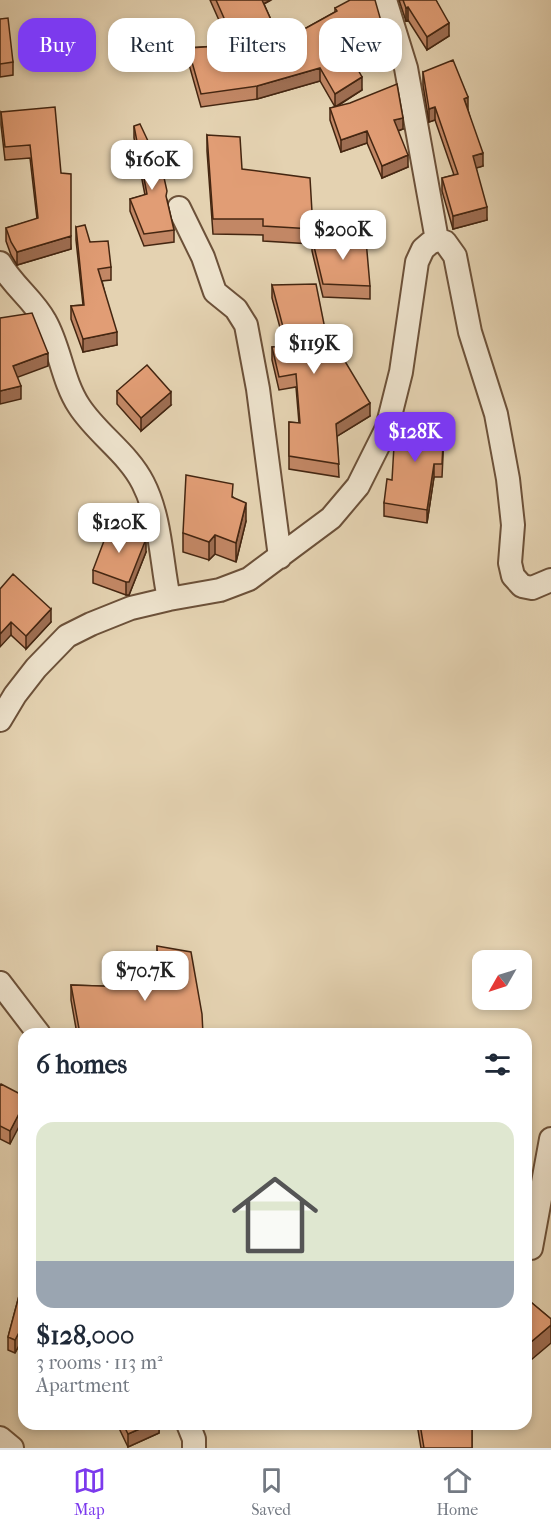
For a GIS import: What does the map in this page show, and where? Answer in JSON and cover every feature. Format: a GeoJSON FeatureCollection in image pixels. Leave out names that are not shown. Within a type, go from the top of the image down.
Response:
{"type":"FeatureCollection","features":[{"type":"Feature","properties":{"kind":"street"},"geometry":{"type":"LineString","coordinates":[[386,0],[406,68],[437,240]]}},
{"type":"Feature","properties":{"kind":"street"},"geometry":{"type":"LineString","coordinates":[[179,207],[203,257],[216,292],[236,309],[246,325],[258,389],[280,557]]}},
{"type":"Feature","properties":{"kind":"street"},"geometry":{"type":"LineString","coordinates":[[0,720],[15,695],[36,668],[67,636],[131,608],[220,590],[249,579],[331,518],[358,486],[387,428],[401,372],[419,256],[430,243],[437,240],[445,242],[455,256],[470,332],[496,414],[508,479],[513,525],[510,563],[513,576],[522,586],[532,588],[551,580]]}},
{"type":"Feature","properties":{"kind":"street"},"geometry":{"type":"LineString","coordinates":[[0,263],[5,273],[33,301],[46,322],[78,405],[143,481],[150,498],[159,535],[169,599]]}},
{"type":"Feature","properties":{"kind":"street"},"geometry":{"type":"LineString","coordinates":[[0,983],[34,1028]]}},
{"type":"Feature","properties":{"kind":"street"},"geometry":{"type":"LineString","coordinates":[[532,1243],[551,1139]]}},
{"type":"Feature","properties":{"kind":"street"},"geometry":{"type":"LineString","coordinates":[[191,1430],[194,1438],[194,1448]]}},
{"type":"Feature","properties":{"kind":"street"},"geometry":{"type":"LineString","coordinates":[[0,1438],[12,1448]]}},
{"type":"Feature","properties":{"kind":"building"},"geometry":{"type":"Polygon","coordinates":[[[216,0],[262,0],[270,18],[224,18],[216,0]]]}},
{"type":"Feature","properties":{"kind":"building"},"geometry":{"type":"Polygon","coordinates":[[[350,0],[375,0],[380,18],[324,18],[337,11],[335,8],[350,0]]]}},
{"type":"Feature","properties":{"kind":"building"},"geometry":{"type":"Polygon","coordinates":[[[403,0],[436,0],[449,23],[427,37],[408,7],[406,8],[403,0]]]}},
{"type":"Feature","properties":{"kind":"building"},"geometry":{"type":"Polygon","coordinates":[[[8,18],[13,62],[0,64],[0,19],[8,18]]]}},
{"type":"Feature","properties":{"kind":"building"},"geometry":{"type":"Polygon","coordinates":[[[319,21],[319,68],[307,72],[307,28],[319,21]]]}},
{"type":"Feature","properties":{"kind":"building"},"geometry":{"type":"Polygon","coordinates":[[[207,47],[207,72],[306,72],[257,86],[201,94],[195,72],[195,48],[207,47]]]}},
{"type":"Feature","properties":{"kind":"building"},"geometry":{"type":"Polygon","coordinates":[[[453,60],[468,97],[464,99],[483,153],[473,156],[487,207],[453,216],[442,178],[458,174],[435,107],[429,109],[423,72],[453,60]]]}},
{"type":"Feature","properties":{"kind":"building"},"geometry":{"type":"Polygon","coordinates":[[[322,72],[359,72],[362,77],[335,94],[322,72]]]}},
{"type":"Feature","properties":{"kind":"building"},"geometry":{"type":"Polygon","coordinates":[[[397,84],[403,118],[394,120],[408,155],[382,166],[367,131],[341,140],[330,108],[350,103],[397,84]]]}},
{"type":"Feature","properties":{"kind":"building"},"geometry":{"type":"Polygon","coordinates":[[[55,107],[61,173],[71,174],[71,236],[17,252],[6,228],[38,218],[30,145],[5,147],[1,112],[55,107]]]}},
{"type":"Feature","properties":{"kind":"building"},"geometry":{"type":"Polygon","coordinates":[[[140,124],[163,173],[174,230],[144,234],[130,199],[147,194],[134,126],[140,124]]]}},
{"type":"Feature","properties":{"kind":"building"},"geometry":{"type":"Polygon","coordinates":[[[207,135],[240,137],[242,169],[310,178],[313,229],[263,226],[263,219],[213,219],[207,135]]]}},
{"type":"Feature","properties":{"kind":"building"},"geometry":{"type":"Polygon","coordinates":[[[85,225],[90,242],[108,241],[111,267],[98,269],[117,332],[83,339],[71,306],[84,305],[76,227],[85,225]]]}},
{"type":"Feature","properties":{"kind":"building"},"geometry":{"type":"Polygon","coordinates":[[[312,238],[366,240],[370,286],[323,284],[312,238]]]}},
{"type":"Feature","properties":{"kind":"building"},"geometry":{"type":"Polygon","coordinates":[[[316,284],[328,344],[339,343],[340,353],[370,403],[336,424],[339,464],[289,456],[289,422],[300,423],[296,374],[279,377],[272,347],[288,346],[272,285],[316,284]]]}},
{"type":"Feature","properties":{"kind":"building"},"geometry":{"type":"Polygon","coordinates":[[[32,313],[48,353],[13,366],[21,386],[0,391],[0,318],[32,313]]]}},
{"type":"Feature","properties":{"kind":"building"},"geometry":{"type":"Polygon","coordinates":[[[147,365],[171,392],[141,418],[117,391],[147,365]]]}},
{"type":"Feature","properties":{"kind":"building"},"geometry":{"type":"Polygon","coordinates":[[[400,420],[444,422],[442,464],[434,464],[427,510],[384,503],[387,479],[392,480],[395,429],[400,420]]]}},
{"type":"Feature","properties":{"kind":"building"},"geometry":{"type":"Polygon","coordinates":[[[186,475],[233,484],[232,497],[246,503],[236,543],[215,535],[209,542],[183,533],[186,475]]]}},
{"type":"Feature","properties":{"kind":"building"},"geometry":{"type":"Polygon","coordinates":[[[110,525],[146,539],[129,582],[93,570],[110,525]]]}},
{"type":"Feature","properties":{"kind":"building"},"geometry":{"type":"Polygon","coordinates":[[[13,574],[51,609],[26,636],[11,622],[0,634],[0,589],[13,574]]]}},
{"type":"Feature","properties":{"kind":"building"},"geometry":{"type":"Polygon","coordinates":[[[157,946],[191,952],[203,1028],[79,1028],[71,985],[159,988],[157,946]]]}},
{"type":"Feature","properties":{"kind":"building"},"geometry":{"type":"Polygon","coordinates":[[[1,1084],[18,1093],[18,1116],[10,1131],[0,1126],[1,1084]]]}},
{"type":"Feature","properties":{"kind":"building"},"geometry":{"type":"Polygon","coordinates":[[[18,1300],[18,1334],[15,1340],[8,1337],[18,1300]]]}},
{"type":"Feature","properties":{"kind":"building"},"geometry":{"type":"Polygon","coordinates":[[[532,1303],[551,1319],[551,1325],[532,1341],[532,1303]]]}},
{"type":"Feature","properties":{"kind":"building"},"geometry":{"type":"Polygon","coordinates":[[[421,1430],[472,1430],[472,1448],[424,1448],[421,1430]]]}}]}
